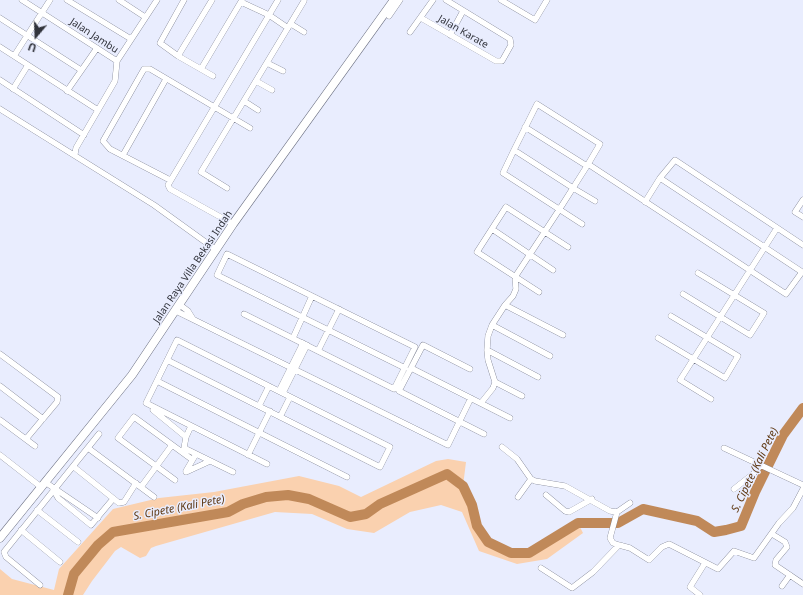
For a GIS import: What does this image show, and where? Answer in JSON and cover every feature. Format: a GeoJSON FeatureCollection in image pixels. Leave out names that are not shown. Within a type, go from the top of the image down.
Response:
{"type":"FeatureCollection","features":[{"type":"Feature","properties":{"kind":"main road","name":"Jalan Raya Villa Bekasi Indah"},"geometry":{"type":"LineString","coordinates":[[0,538],[132,375],[178,308],[215,249],[394,0]]}},
{"type":"Feature","properties":{"kind":"street","name":"Jalan Jambu"},"geometry":{"type":"LineString","coordinates":[[22,0],[117,62]]}},
{"type":"Feature","properties":{"kind":"street"},"geometry":{"type":"LineString","coordinates":[[14,56],[50,0]]}},
{"type":"Feature","properties":{"kind":"street"},"geometry":{"type":"LineString","coordinates":[[67,0],[131,39]]}},
{"type":"Feature","properties":{"kind":"street"},"geometry":{"type":"LineString","coordinates":[[119,0],[145,17]]}},
{"type":"Feature","properties":{"kind":"street"},"geometry":{"type":"LineString","coordinates":[[75,154],[84,135],[115,81],[117,62],[157,0]]}},
{"type":"Feature","properties":{"kind":"street"},"geometry":{"type":"LineString","coordinates":[[184,0],[160,43],[178,56],[213,76]]}},
{"type":"Feature","properties":{"kind":"street"},"geometry":{"type":"LineString","coordinates":[[178,56],[212,0]]}},
{"type":"Feature","properties":{"kind":"street"},"geometry":{"type":"LineString","coordinates":[[233,224],[169,188],[170,180],[278,0]]}},
{"type":"Feature","properties":{"kind":"street"},"geometry":{"type":"LineString","coordinates":[[389,16],[400,0]]}},
{"type":"Feature","properties":{"kind":"street"},"geometry":{"type":"LineString","coordinates":[[410,32],[433,0]]}},
{"type":"Feature","properties":{"kind":"street"},"geometry":{"type":"LineString","coordinates":[[446,0],[464,11],[450,35]]}},
{"type":"Feature","properties":{"kind":"street"},"geometry":{"type":"LineString","coordinates":[[501,0],[535,20],[547,0]]}},
{"type":"Feature","properties":{"kind":"street"},"geometry":{"type":"LineString","coordinates":[[201,69],[241,1],[289,26],[304,32]]}},
{"type":"Feature","properties":{"kind":"street"},"geometry":{"type":"LineString","coordinates":[[227,188],[201,172],[304,1]]}},
{"type":"Feature","properties":{"kind":"street","name":"Jalan Karate"},"geometry":{"type":"LineString","coordinates":[[421,18],[496,61],[503,60],[511,41],[464,11]]}},
{"type":"Feature","properties":{"kind":"street"},"geometry":{"type":"LineString","coordinates":[[0,18],[81,70]]}},
{"type":"Feature","properties":{"kind":"street"},"geometry":{"type":"LineString","coordinates":[[0,47],[98,110]]}},
{"type":"Feature","properties":{"kind":"street"},"geometry":{"type":"LineString","coordinates":[[67,91],[97,48]]}},
{"type":"Feature","properties":{"kind":"street"},"geometry":{"type":"LineString","coordinates":[[267,63],[283,71]]}},
{"type":"Feature","properties":{"kind":"street"},"geometry":{"type":"LineString","coordinates":[[13,89],[28,65]]}},
{"type":"Feature","properties":{"kind":"street"},"geometry":{"type":"LineString","coordinates":[[170,180],[104,144],[104,138],[143,70],[149,69],[234,117],[250,128]]}},
{"type":"Feature","properties":{"kind":"street"},"geometry":{"type":"LineString","coordinates":[[123,155],[166,79]]}},
{"type":"Feature","properties":{"kind":"street"},"geometry":{"type":"LineString","coordinates":[[0,80],[84,135]]}},
{"type":"Feature","properties":{"kind":"street"},"geometry":{"type":"LineString","coordinates":[[256,81],[272,90]]}},
{"type":"Feature","properties":{"kind":"street"},"geometry":{"type":"LineString","coordinates":[[244,102],[258,110]]}},
{"type":"Feature","properties":{"kind":"street"},"geometry":{"type":"LineString","coordinates":[[481,403],[495,382],[487,350],[492,325],[505,305],[513,296],[516,289],[515,277],[545,232],[559,210],[573,188],[600,144],[537,104],[504,173],[559,210],[582,224]]}},
{"type":"Feature","properties":{"kind":"street"},"geometry":{"type":"LineString","coordinates":[[0,109],[75,154],[154,205],[215,249]]}},
{"type":"Feature","properties":{"kind":"street"},"geometry":{"type":"LineString","coordinates":[[525,127],[645,202],[786,294],[802,272],[660,178]]}},
{"type":"Feature","properties":{"kind":"street"},"geometry":{"type":"LineString","coordinates":[[514,150],[595,201]]}},
{"type":"Feature","properties":{"kind":"street"},"geometry":{"type":"LineString","coordinates":[[645,202],[660,178],[675,160],[803,245]]}},
{"type":"Feature","properties":{"kind":"street"},"geometry":{"type":"LineString","coordinates":[[803,200],[795,212],[803,217]]}},
{"type":"Feature","properties":{"kind":"street"},"geometry":{"type":"LineString","coordinates":[[539,292],[477,252],[506,207],[568,247]]}},
{"type":"Feature","properties":{"kind":"street"},"geometry":{"type":"LineString","coordinates":[[711,399],[680,380],[777,228]]}},
{"type":"Feature","properties":{"kind":"street"},"geometry":{"type":"LineString","coordinates":[[492,229],[553,270]]}},
{"type":"Feature","properties":{"kind":"street"},"geometry":{"type":"LineString","coordinates":[[484,434],[399,391],[408,368],[415,347],[227,254],[217,275],[302,317],[408,368],[471,398],[510,418]]}},
{"type":"Feature","properties":{"kind":"street"},"geometry":{"type":"LineString","coordinates":[[683,294],[750,335],[754,330],[764,314],[698,273]]}},
{"type":"Feature","properties":{"kind":"street"},"geometry":{"type":"LineString","coordinates":[[293,338],[312,296]]}},
{"type":"Feature","properties":{"kind":"street"},"geometry":{"type":"LineString","coordinates":[[505,305],[563,335]]}},
{"type":"Feature","properties":{"kind":"street"},"geometry":{"type":"LineString","coordinates":[[178,308],[193,319],[448,445],[471,398]]}},
{"type":"Feature","properties":{"kind":"street"},"geometry":{"type":"LineString","coordinates":[[318,351],[339,309]]}},
{"type":"Feature","properties":{"kind":"street"},"geometry":{"type":"LineString","coordinates":[[244,314],[394,389],[423,345],[470,369]]}},
{"type":"Feature","properties":{"kind":"street"},"geometry":{"type":"LineString","coordinates":[[658,338],[725,378],[738,356],[671,316]]}},
{"type":"Feature","properties":{"kind":"street"},"geometry":{"type":"LineString","coordinates":[[492,325],[550,356]]}},
{"type":"Feature","properties":{"kind":"street"},"geometry":{"type":"LineString","coordinates":[[146,403],[156,382],[167,360],[177,340],[390,447],[380,467],[167,360]]}},
{"type":"Feature","properties":{"kind":"street"},"geometry":{"type":"LineString","coordinates":[[281,392],[305,344]]}},
{"type":"Feature","properties":{"kind":"street"},"geometry":{"type":"LineString","coordinates":[[487,350],[538,377]]}},
{"type":"Feature","properties":{"kind":"street"},"geometry":{"type":"LineString","coordinates":[[0,354],[58,397],[57,402],[26,439]]}},
{"type":"Feature","properties":{"kind":"street"},"geometry":{"type":"LineString","coordinates":[[156,382],[347,477]]}},
{"type":"Feature","properties":{"kind":"street"},"geometry":{"type":"LineString","coordinates":[[495,382],[522,396]]}},
{"type":"Feature","properties":{"kind":"street"},"geometry":{"type":"LineString","coordinates":[[0,386],[43,418]]}},
{"type":"Feature","properties":{"kind":"street"},"geometry":{"type":"LineString","coordinates":[[259,406],[269,386]]}},
{"type":"Feature","properties":{"kind":"street"},"geometry":{"type":"LineString","coordinates":[[280,417],[290,396]]}},
{"type":"Feature","properties":{"kind":"street"},"geometry":{"type":"LineString","coordinates":[[146,403],[267,464]]}},
{"type":"Feature","properties":{"kind":"street"},"geometry":{"type":"LineString","coordinates":[[146,403],[186,437]]}},
{"type":"Feature","properties":{"kind":"street"},"geometry":{"type":"LineString","coordinates":[[248,454],[270,412]]}},
{"type":"Feature","properties":{"kind":"street"},"geometry":{"type":"LineString","coordinates":[[175,480],[118,438],[134,417],[190,458]]}},
{"type":"Feature","properties":{"kind":"street"},"geometry":{"type":"LineString","coordinates":[[0,420],[35,446]]}},
{"type":"Feature","properties":{"kind":"street"},"geometry":{"type":"LineString","coordinates":[[191,426],[186,437],[184,448],[233,472]]}},
{"type":"Feature","properties":{"kind":"street"},"geometry":{"type":"LineString","coordinates":[[40,585],[4,554],[6,548],[74,467],[99,434]]}},
{"type":"Feature","properties":{"kind":"street"},"geometry":{"type":"LineString","coordinates":[[74,467],[117,503],[122,503],[156,466],[172,445]]}},
{"type":"Feature","properties":{"kind":"street"},"geometry":{"type":"LineString","coordinates":[[502,447],[517,459],[531,479],[540,482],[563,485],[592,499],[602,507],[616,514]]}},
{"type":"Feature","properties":{"kind":"street"},"geometry":{"type":"LineString","coordinates":[[88,448],[154,497]]}},
{"type":"Feature","properties":{"kind":"street"},"geometry":{"type":"LineString","coordinates":[[724,448],[803,485]]}},
{"type":"Feature","properties":{"kind":"street"},"geometry":{"type":"LineString","coordinates":[[196,454],[186,472],[210,461]]}},
{"type":"Feature","properties":{"kind":"street"},"geometry":{"type":"LineString","coordinates":[[0,455],[43,484],[64,493],[98,518]]}},
{"type":"Feature","properties":{"kind":"street"},"geometry":{"type":"LineString","coordinates":[[734,489],[762,466]]}},
{"type":"Feature","properties":{"kind":"street"},"geometry":{"type":"LineString","coordinates":[[518,496],[531,479]]}},
{"type":"Feature","properties":{"kind":"street"},"geometry":{"type":"LineString","coordinates":[[54,489],[58,498],[93,525],[113,499]]}},
{"type":"Feature","properties":{"kind":"street"},"geometry":{"type":"LineString","coordinates":[[630,503],[616,514],[612,528],[611,540],[619,545],[630,548],[649,560],[662,547],[669,544],[705,564],[718,569],[734,551],[754,558],[779,523],[793,508],[803,489]]}},
{"type":"Feature","properties":{"kind":"street"},"geometry":{"type":"LineString","coordinates":[[546,495],[569,512],[592,499]]}},
{"type":"Feature","properties":{"kind":"street"},"geometry":{"type":"LineString","coordinates":[[37,510],[78,542]]}},
{"type":"Feature","properties":{"kind":"street"},"geometry":{"type":"LineString","coordinates":[[21,530],[60,562]]}},
{"type":"Feature","properties":{"kind":"street"},"geometry":{"type":"LineString","coordinates":[[772,534],[785,542],[787,547],[776,560],[775,565],[803,584]]}},
{"type":"Feature","properties":{"kind":"street"},"geometry":{"type":"LineString","coordinates":[[541,568],[573,588],[593,572],[619,545]]}},
{"type":"Feature","properties":{"kind":"street"},"geometry":{"type":"LineString","coordinates":[[700,595],[690,587],[705,564]]}},
{"type":"Feature","properties":{"kind":"street"},"geometry":{"type":"LineString","coordinates":[[782,586],[790,575]]}},
{"type":"Feature","properties":{"kind":"shaded area"},"geometry":{"type":"Polygon","coordinates":[[[448,459],[466,462],[463,486],[472,505],[477,526],[489,542],[511,553],[529,553],[578,523],[583,533],[547,559],[517,564],[479,551],[462,512],[441,505],[410,512],[374,533],[347,529],[312,514],[275,512],[156,546],[151,548],[146,556],[140,558],[121,547],[115,551],[83,595],[0,595],[0,569],[12,579],[54,590],[59,569],[113,509],[159,498],[214,492],[299,476],[339,486],[361,497],[436,461],[448,459]]]}},
{"type":"Feature","properties":{"kind":"waterway","name":"S. Cipete (Kali Pete)"},"geometry":{"type":"LineString","coordinates":[[68,595],[74,574],[98,545],[113,532],[228,512],[243,504],[266,497],[288,495],[309,499],[350,517],[366,514],[380,504],[447,474],[463,486],[472,505],[477,526],[488,542],[511,553],[529,553],[578,523],[618,523],[643,509],[697,521],[714,532],[726,530],[741,526],[755,492],[783,435],[803,408]]}}]}
